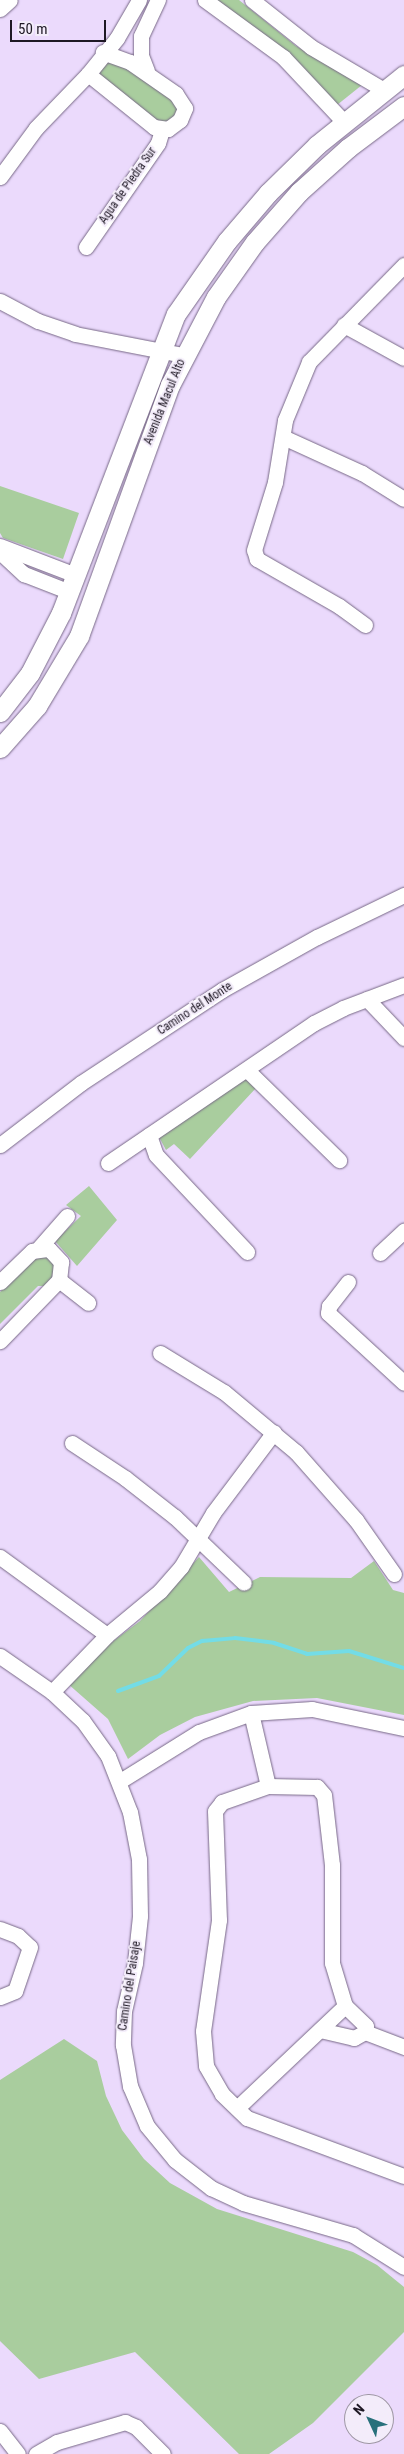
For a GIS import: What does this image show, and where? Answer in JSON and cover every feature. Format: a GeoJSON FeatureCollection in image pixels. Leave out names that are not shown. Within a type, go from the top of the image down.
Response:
{"type":"FeatureCollection","features":[{"type":"Feature","properties":{"kind":"street"},"geometry":{"type":"LineString","coordinates":[[0,9],[10,0]]}},
{"type":"Feature","properties":{"kind":"street"},"geometry":{"type":"LineString","coordinates":[[0,177],[36,128],[88,74],[127,24],[139,0]]}},
{"type":"Feature","properties":{"kind":"street"},"geometry":{"type":"LineString","coordinates":[[147,71],[141,55],[141,36],[158,0]]}},
{"type":"Feature","properties":{"kind":"street"},"geometry":{"type":"LineString","coordinates":[[205,0],[283,57],[344,122]]}},
{"type":"Feature","properties":{"kind":"street"},"geometry":{"type":"LineString","coordinates":[[252,0],[311,47],[384,90],[397,101],[400,110]]}},
{"type":"Feature","properties":{"kind":"street"},"geometry":{"type":"LineString","coordinates":[[104,52],[147,71]]}},
{"type":"Feature","properties":{"kind":"street","name":"Agua de Piedra Sur"},"geometry":{"type":"LineString","coordinates":[[86,247],[121,192],[158,143],[162,130],[180,120],[184,105],[176,94],[147,71]]}},
{"type":"Feature","properties":{"kind":"street"},"geometry":{"type":"LineString","coordinates":[[88,74],[149,124],[162,130]]}},
{"type":"Feature","properties":{"kind":"street","name":"Avenida Macul Alto"},"geometry":{"type":"LineString","coordinates":[[0,712],[41,655],[73,583],[159,352],[176,314],[209,264],[245,218],[286,174],[344,122],[404,75]]}},
{"type":"Feature","properties":{"kind":"street","name":"Avenida Macul Alto"},"geometry":{"type":"LineString","coordinates":[[0,748],[52,684],[79,636],[158,416],[183,356],[235,268],[299,192],[348,148],[400,110]]}},
{"type":"Feature","properties":{"kind":"street"},"geometry":{"type":"LineString","coordinates":[[286,174],[287,188],[299,192]]}},
{"type":"Feature","properties":{"kind":"street"},"geometry":{"type":"LineString","coordinates":[[365,625],[325,597],[257,559],[254,550],[275,482],[285,420],[309,362],[404,265]]}},
{"type":"Feature","properties":{"kind":"street"},"geometry":{"type":"LineString","coordinates":[[0,301],[54,328],[183,356]]}},
{"type":"Feature","properties":{"kind":"street"},"geometry":{"type":"LineString","coordinates":[[344,325],[404,358]]}},
{"type":"Feature","properties":{"kind":"street"},"geometry":{"type":"LineString","coordinates":[[282,437],[362,473],[404,499]]}},
{"type":"Feature","properties":{"kind":"street"},"geometry":{"type":"LineString","coordinates":[[0,546],[38,560],[73,583]]}},
{"type":"Feature","properties":{"kind":"street"},"geometry":{"type":"LineString","coordinates":[[0,552],[30,576],[73,583]]}},
{"type":"Feature","properties":{"kind":"street"},"geometry":{"type":"LineString","coordinates":[[30,576],[30,568],[38,560]]}},
{"type":"Feature","properties":{"kind":"street","name":"Camino del Monte"},"geometry":{"type":"LineString","coordinates":[[0,1145],[81,1083],[222,990],[308,941],[404,894]]}},
{"type":"Feature","properties":{"kind":"street"},"geometry":{"type":"LineString","coordinates":[[108,1163],[314,1023],[404,985]]}},
{"type":"Feature","properties":{"kind":"street"},"geometry":{"type":"LineString","coordinates":[[367,999],[404,1038]]}},
{"type":"Feature","properties":{"kind":"street"},"geometry":{"type":"LineString","coordinates":[[247,1070],[339,1160]]}},
{"type":"Feature","properties":{"kind":"street"},"geometry":{"type":"LineString","coordinates":[[149,1135],[156,1156],[247,1252]]}},
{"type":"Feature","properties":{"kind":"street"},"geometry":{"type":"LineString","coordinates":[[38,1249],[67,1216]]}},
{"type":"Feature","properties":{"kind":"street"},"geometry":{"type":"LineString","coordinates":[[380,1253],[404,1231]]}},
{"type":"Feature","properties":{"kind":"street"},"geometry":{"type":"LineString","coordinates":[[0,1282],[26,1254],[38,1249],[49,1249],[57,1256],[62,1269],[59,1280],[0,1341]]}},
{"type":"Feature","properties":{"kind":"street"},"geometry":{"type":"LineString","coordinates":[[59,1280],[88,1303]]}},
{"type":"Feature","properties":{"kind":"street"},"geometry":{"type":"LineString","coordinates":[[348,1282],[329,1306],[328,1313],[404,1383]]}},
{"type":"Feature","properties":{"kind":"street"},"geometry":{"type":"LineString","coordinates":[[160,1353],[224,1392],[274,1432],[337,1496],[394,1574]]}},
{"type":"Feature","properties":{"kind":"street"},"geometry":{"type":"LineString","coordinates":[[52,1692],[107,1635],[160,1591],[181,1567],[213,1513],[274,1432]]}},
{"type":"Feature","properties":{"kind":"street"},"geometry":{"type":"LineString","coordinates":[[72,1443],[151,1497],[199,1538],[244,1583]]}},
{"type":"Feature","properties":{"kind":"street"},"geometry":{"type":"LineString","coordinates":[[0,1557],[107,1635]]}},
{"type":"Feature","properties":{"kind":"street","name":"Camino del Paisaje"},"geometry":{"type":"LineString","coordinates":[[0,1656],[52,1692],[95,1736],[120,1781],[136,1834],[140,1888],[138,1939],[124,2011],[123,2046],[130,2086],[147,2126],[175,2160],[211,2188],[243,2203],[353,2236],[404,2267]]}},
{"type":"Feature","properties":{"kind":"street"},"geometry":{"type":"LineString","coordinates":[[120,1781],[166,1749],[200,1732],[251,1713],[312,1709],[404,1728]]}},
{"type":"Feature","properties":{"kind":"street"},"geometry":{"type":"LineString","coordinates":[[251,1713],[268,1786]]}},
{"type":"Feature","properties":{"kind":"street"},"geometry":{"type":"LineString","coordinates":[[320,2030],[349,2038],[360,2038],[365,2032],[364,2023],[345,2006],[332,1963],[332,1865],[322,1790],[317,1786],[268,1786],[222,1802],[216,1807],[214,1815],[218,1868],[218,1946],[202,2043],[210,2076],[222,2094],[247,2118],[404,2176]]}},
{"type":"Feature","properties":{"kind":"street"},"geometry":{"type":"LineString","coordinates":[[0,1929],[18,1936],[30,1947],[15,1992],[0,1997]]}},
{"type":"Feature","properties":{"kind":"street"},"geometry":{"type":"LineString","coordinates":[[237,2108],[345,2006]]}},
{"type":"Feature","properties":{"kind":"street"},"geometry":{"type":"LineString","coordinates":[[365,2032],[404,2047]]}},
{"type":"Feature","properties":{"kind":"street"},"geometry":{"type":"LineString","coordinates":[[36,2454],[57,2442],[125,2422],[136,2427],[163,2454]]}},
{"type":"Feature","properties":{"kind":"street"},"geometry":{"type":"LineString","coordinates":[[0,2431],[18,2454]]}},
{"type":"Feature","properties":{"kind":"green space"},"geometry":{"type":"Polygon","coordinates":[[[216,0],[239,0],[296,46],[362,85],[337,105],[216,0]]]}},
{"type":"Feature","properties":{"kind":"green space"},"geometry":{"type":"Polygon","coordinates":[[[110,58],[172,98],[179,107],[172,120],[159,123],[100,75],[99,71],[110,58]]]}},
{"type":"Feature","properties":{"kind":"green space"},"geometry":{"type":"Polygon","coordinates":[[[0,486],[79,513],[63,559],[3,538],[0,533],[0,486]]]}},
{"type":"Feature","properties":{"kind":"green space"},"geometry":{"type":"Polygon","coordinates":[[[246,1079],[256,1088],[190,1159],[174,1144],[166,1150],[158,1135],[246,1079]]]}},
{"type":"Feature","properties":{"kind":"green space"},"geometry":{"type":"Polygon","coordinates":[[[89,1186],[117,1220],[77,1266],[55,1241],[81,1216],[66,1205],[89,1186]]]}},
{"type":"Feature","properties":{"kind":"green space"},"geometry":{"type":"Polygon","coordinates":[[[50,1255],[55,1263],[52,1278],[46,1286],[38,1286],[0,1324],[0,1292],[32,1260],[50,1255]]]}},
{"type":"Feature","properties":{"kind":"green space"},"geometry":{"type":"Polygon","coordinates":[[[199,1557],[229,1592],[260,1577],[351,1578],[374,1561],[393,1590],[404,1593],[404,1715],[317,1698],[253,1701],[195,1717],[160,1735],[128,1759],[108,1719],[67,1683],[92,1657],[140,1621],[199,1557]]]}},
{"type":"Feature","properties":{"kind":"green space"},"geometry":{"type":"Polygon","coordinates":[[[64,2039],[97,2061],[106,2096],[122,2130],[144,2159],[170,2183],[217,2209],[353,2252],[377,2265],[404,2287],[404,2332],[313,2423],[269,2454],[239,2454],[135,2352],[39,2379],[0,2341],[0,2080],[64,2039]]]}},
{"type":"Feature","properties":{"kind":"waterway"},"geometry":{"type":"LineString","coordinates":[[118,1691],[159,1676],[188,1648],[202,1641],[235,1638],[274,1643],[307,1654],[349,1651],[404,1668]]}}]}
